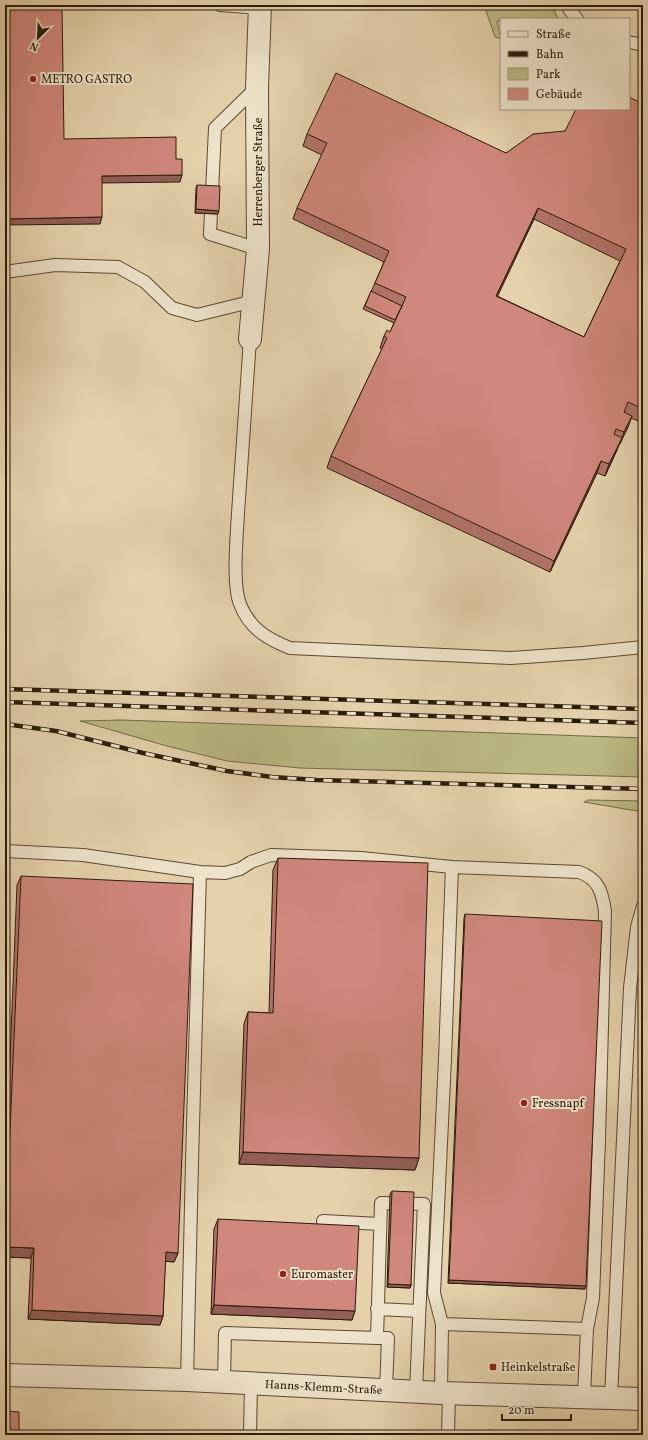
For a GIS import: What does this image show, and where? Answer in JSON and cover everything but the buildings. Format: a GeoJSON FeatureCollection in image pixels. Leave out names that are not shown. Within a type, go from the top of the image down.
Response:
{"type":"FeatureCollection","features":[{"type":"Feature","properties":{"kind":"street","name":"Herrenberger Straße"},"geometry":{"type":"LineString","coordinates":[[250,339],[258,249],[257,87],[260,6]]}},
{"type":"Feature","properties":{"kind":"street","name":"Hanns-Klemm-Straße"},"geometry":{"type":"LineString","coordinates":[[5,1375],[224,1381],[445,1393],[584,1396],[643,1399]]}},
{"type":"Feature","properties":{"kind":"lane"},"geometry":{"type":"LineString","coordinates":[[220,5],[260,6]]}},
{"type":"Feature","properties":{"kind":"lane"},"geometry":{"type":"LineString","coordinates":[[568,5],[569,9],[576,18]]}},
{"type":"Feature","properties":{"kind":"lane"},"geometry":{"type":"LineString","coordinates":[[630,42],[643,46]]}},
{"type":"Feature","properties":{"kind":"lane"},"geometry":{"type":"LineString","coordinates":[[257,87],[215,128],[210,234],[258,249]]}},
{"type":"Feature","properties":{"kind":"lane"},"geometry":{"type":"LineString","coordinates":[[5,272],[55,265],[118,267],[145,282],[172,308],[197,315],[254,301]]}},
{"type":"Feature","properties":{"kind":"lane"},"geometry":{"type":"LineString","coordinates":[[250,339],[237,528],[236,585],[239,602],[247,620],[259,632],[275,642],[290,648],[511,658],[643,647]]}},
{"type":"Feature","properties":{"kind":"lane"},"geometry":{"type":"LineString","coordinates":[[5,851],[83,855],[200,872],[225,873],[240,870],[251,862],[270,855],[361,858],[452,867],[579,872],[587,874],[596,882],[602,894],[605,911],[604,958],[593,1298],[587,1329],[584,1396]]}},
{"type":"Feature","properties":{"kind":"lane"},"geometry":{"type":"LineString","coordinates":[[448,1435],[442,1324],[434,1293],[452,867]]}},
{"type":"Feature","properties":{"kind":"lane"},"geometry":{"type":"LineString","coordinates":[[187,1380],[191,1170],[200,872]]}},
{"type":"Feature","properties":{"kind":"lane"},"geometry":{"type":"LineString","coordinates":[[611,1398],[630,988],[637,927],[643,906]]}},
{"type":"Feature","properties":{"kind":"lane"},"geometry":{"type":"LineString","coordinates":[[377,1338],[381,1203],[424,1204],[416,1391]]}},
{"type":"Feature","properties":{"kind":"lane"},"geometry":{"type":"LineString","coordinates":[[323,1221],[380,1224]]}},
{"type":"Feature","properties":{"kind":"lane"},"geometry":{"type":"LineString","coordinates":[[377,1309],[419,1311]]}},
{"type":"Feature","properties":{"kind":"lane"},"geometry":{"type":"LineString","coordinates":[[442,1324],[587,1329]]}},
{"type":"Feature","properties":{"kind":"lane"},"geometry":{"type":"LineString","coordinates":[[224,1381],[225,1333],[388,1338],[386,1390]]}},
{"type":"Feature","properties":{"kind":"lane"},"geometry":{"type":"LineString","coordinates":[[250,1383],[250,1435]]}},
{"type":"Feature","properties":{"kind":"green space"},"geometry":{"type":"Polygon","coordinates":[[[487,5],[552,5],[558,18],[500,18],[500,21],[497,21],[500,39],[495,37],[485,8],[487,5]]]}},
{"type":"Feature","properties":{"kind":"green space"},"geometry":{"type":"Polygon","coordinates":[[[121,720],[643,738],[643,777],[300,768],[227,761],[167,746],[80,721],[121,720]]]}},
{"type":"Feature","properties":{"kind":"green space"},"geometry":{"type":"Polygon","coordinates":[[[588,800],[643,801],[643,812],[584,802],[588,800]]]}},
{"type":"Feature","properties":{"kind":"railway"},"geometry":{"type":"LineString","coordinates":[[5,689],[643,709]]}},
{"type":"Feature","properties":{"kind":"railway"},"geometry":{"type":"LineString","coordinates":[[5,702],[643,723]]}},
{"type":"Feature","properties":{"kind":"railway"},"geometry":{"type":"LineString","coordinates":[[5,724],[56,731],[143,753],[227,771],[272,777],[317,780],[643,789]]}},
{"type":"Feature","properties":{"kind":"place","name":"METRO GASTRO"},"geometry":{"type":"Point","coordinates":[33,79]}},
{"type":"Feature","properties":{"kind":"place","name":"Fressnapf"},"geometry":{"type":"Point","coordinates":[524,1103]}},
{"type":"Feature","properties":{"kind":"place","name":"Euromaster"},"geometry":{"type":"Point","coordinates":[283,1274]}},
{"type":"Feature","properties":{"kind":"place","name":"Heinkelstraße"},"geometry":{"type":"Point","coordinates":[493,1367]}}]}
